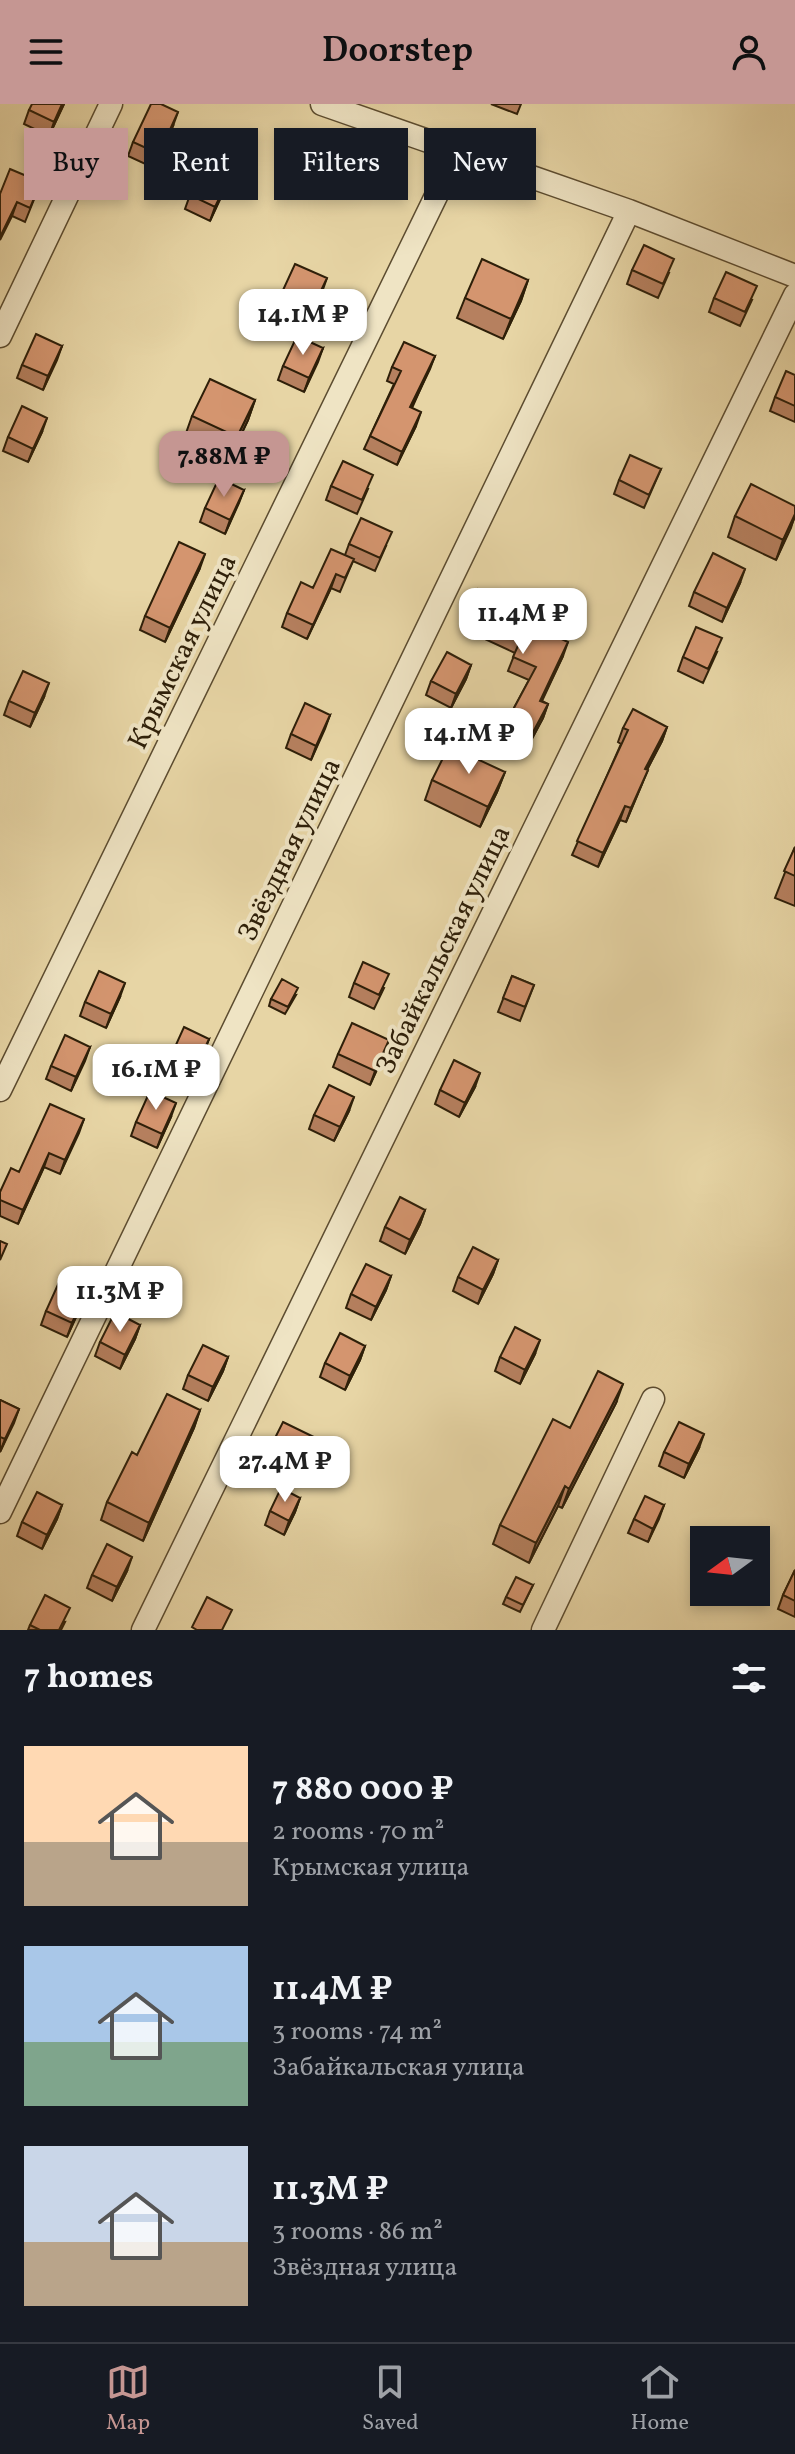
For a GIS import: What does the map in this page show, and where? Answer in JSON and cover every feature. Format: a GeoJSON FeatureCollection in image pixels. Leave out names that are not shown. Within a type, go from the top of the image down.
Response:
{"type":"FeatureCollection","features":[{"type":"Feature","properties":{"kind":"street"},"geometry":{"type":"LineString","coordinates":[[0,336],[111,104]]}},
{"type":"Feature","properties":{"kind":"street"},"geometry":{"type":"LineString","coordinates":[[322,104],[424,139]]}},
{"type":"Feature","properties":{"kind":"street"},"geometry":{"type":"LineString","coordinates":[[536,178],[795,276]]}},
{"type":"Feature","properties":{"kind":"street","name":"Крымская улица"},"geometry":{"type":"LineString","coordinates":[[0,1090],[434,200]]}},
{"type":"Feature","properties":{"kind":"street","name":"Звёздная улица"},"geometry":{"type":"LineString","coordinates":[[0,1512],[629,211]]}},
{"type":"Feature","properties":{"kind":"street","name":"Забайкальская улица"},"geometry":{"type":"LineString","coordinates":[[143,1630],[795,295]]}},
{"type":"Feature","properties":{"kind":"street"},"geometry":{"type":"LineString","coordinates":[[543,1630],[653,1399]]}},
{"type":"Feature","properties":{"kind":"building"},"geometry":{"type":"Polygon","coordinates":[[[32,104],[62,104],[54,122],[29,110],[32,104]]]}},
{"type":"Feature","properties":{"kind":"building"},"geometry":{"type":"Polygon","coordinates":[[[151,104],[161,104],[178,112],[171,128],[144,128],[144,147],[133,142],[151,104]]]}},
{"type":"Feature","properties":{"kind":"building"},"geometry":{"type":"Polygon","coordinates":[[[10,169],[24,175],[24,200],[33,200],[30,208],[17,202],[0,237],[0,194],[10,169]]]}},
{"type":"Feature","properties":{"kind":"building"},"geometry":{"type":"Polygon","coordinates":[[[200,200],[218,200],[215,207],[200,200]]]}},
{"type":"Feature","properties":{"kind":"building"},"geometry":{"type":"Polygon","coordinates":[[[644,245],[674,259],[663,284],[632,270],[644,245]]]}},
{"type":"Feature","properties":{"kind":"building"},"geometry":{"type":"Polygon","coordinates":[[[482,259],[528,280],[511,319],[465,298],[482,259]]]}},
{"type":"Feature","properties":{"kind":"building"},"geometry":{"type":"Polygon","coordinates":[[[295,264],[327,278],[309,316],[278,301],[295,264]]]}},
{"type":"Feature","properties":{"kind":"building"},"geometry":{"type":"Polygon","coordinates":[[[726,272],[757,286],[745,312],[714,298],[726,272]]]}},
{"type":"Feature","properties":{"kind":"building"},"geometry":{"type":"Polygon","coordinates":[[[36,334],[62,346],[48,376],[22,365],[36,334]]]}},
{"type":"Feature","properties":{"kind":"building"},"geometry":{"type":"Polygon","coordinates":[[[297,336],[323,348],[309,378],[283,366],[297,336]]]}},
{"type":"Feature","properties":{"kind":"building"},"geometry":{"type":"Polygon","coordinates":[[[404,342],[435,356],[410,407],[421,412],[402,452],[370,436],[401,371],[392,367],[404,342]]]}},
{"type":"Feature","properties":{"kind":"building"},"geometry":{"type":"Polygon","coordinates":[[[786,371],[795,375],[795,406],[775,397],[786,371]]]}},
{"type":"Feature","properties":{"kind":"building"},"geometry":{"type":"Polygon","coordinates":[[[210,379],[255,400],[237,437],[192,416],[210,379]]]}},
{"type":"Feature","properties":{"kind":"building"},"geometry":{"type":"Polygon","coordinates":[[[22,406],[47,418],[33,449],[8,437],[22,406]]]}},
{"type":"Feature","properties":{"kind":"building"},"geometry":{"type":"Polygon","coordinates":[[[630,455],[661,469],[649,495],[619,480],[630,455]]]}},
{"type":"Feature","properties":{"kind":"building"},"geometry":{"type":"Polygon","coordinates":[[[343,461],[373,475],[362,500],[331,486],[343,461]]]}},
{"type":"Feature","properties":{"kind":"building"},"geometry":{"type":"Polygon","coordinates":[[[219,478],[244,490],[230,520],[205,508],[219,478]]]}},
{"type":"Feature","properties":{"kind":"building"},"geometry":{"type":"Polygon","coordinates":[[[751,484],[795,506],[795,514],[783,540],[735,516],[751,484]]]}},
{"type":"Feature","properties":{"kind":"building"},"geometry":{"type":"Polygon","coordinates":[[[361,518],[392,532],[380,558],[349,544],[361,518]]]}},
{"type":"Feature","properties":{"kind":"building"},"geometry":{"type":"Polygon","coordinates":[[[179,542],[205,554],[170,628],[145,616],[179,542]]]}},
{"type":"Feature","properties":{"kind":"building"},"geometry":{"type":"Polygon","coordinates":[[[331,549],[354,559],[345,578],[336,574],[313,625],[287,613],[301,582],[313,588],[331,549]]]}},
{"type":"Feature","properties":{"kind":"building"},"geometry":{"type":"Polygon","coordinates":[[[713,553],[745,569],[727,608],[694,592],[713,553]]]}},
{"type":"Feature","properties":{"kind":"building"},"geometry":{"type":"Polygon","coordinates":[[[478,589],[509,603],[504,612],[568,642],[540,701],[548,704],[532,734],[507,721],[536,667],[513,657],[521,639],[466,614],[478,589]]]}},
{"type":"Feature","properties":{"kind":"building"},"geometry":{"type":"Polygon","coordinates":[[[696,627],[722,638],[708,669],[683,657],[696,627]]]}},
{"type":"Feature","properties":{"kind":"building"},"geometry":{"type":"Polygon","coordinates":[[[447,652],[471,665],[456,694],[431,681],[447,652]]]}},
{"type":"Feature","properties":{"kind":"building"},"geometry":{"type":"Polygon","coordinates":[[[23,671],[49,683],[35,713],[9,701],[23,671]]]}},
{"type":"Feature","properties":{"kind":"building"},"geometry":{"type":"Polygon","coordinates":[[[305,703],[330,715],[316,746],[291,734],[305,703]]]}},
{"type":"Feature","properties":{"kind":"building"},"geometry":{"type":"Polygon","coordinates":[[[633,709],[667,727],[645,769],[648,770],[631,808],[625,806],[603,853],[577,841],[628,730],[623,728],[633,709]]]}},
{"type":"Feature","properties":{"kind":"building"},"geometry":{"type":"Polygon","coordinates":[[[449,746],[505,772],[488,807],[432,780],[449,746]]]}},
{"type":"Feature","properties":{"kind":"building"},"geometry":{"type":"Polygon","coordinates":[[[795,847],[795,876],[784,871],[795,847]]]}},
{"type":"Feature","properties":{"kind":"building"},"geometry":{"type":"Polygon","coordinates":[[[363,962],[389,974],[379,995],[354,983],[363,962]]]}},
{"type":"Feature","properties":{"kind":"building"},"geometry":{"type":"Polygon","coordinates":[[[99,971],[125,983],[111,1014],[85,1002],[99,971]]]}},
{"type":"Feature","properties":{"kind":"building"},"geometry":{"type":"Polygon","coordinates":[[[512,976],[534,985],[525,1007],[503,998],[512,976]]]}},
{"type":"Feature","properties":{"kind":"building"},"geometry":{"type":"Polygon","coordinates":[[[282,979],[298,988],[288,1007],[271,999],[282,979]]]}},
{"type":"Feature","properties":{"kind":"building"},"geometry":{"type":"Polygon","coordinates":[[[352,1023],[389,1040],[375,1071],[338,1054],[352,1023]]]}},
{"type":"Feature","properties":{"kind":"building"},"geometry":{"type":"Polygon","coordinates":[[[184,1027],[209,1039],[195,1070],[170,1058],[184,1027]]]}},
{"type":"Feature","properties":{"kind":"building"},"geometry":{"type":"Polygon","coordinates":[[[65,1035],[90,1047],[76,1077],[51,1066],[65,1035]]]}},
{"type":"Feature","properties":{"kind":"building"},"geometry":{"type":"Polygon","coordinates":[[[454,1060],[480,1073],[465,1103],[440,1090],[454,1060]]]}},
{"type":"Feature","properties":{"kind":"building"},"geometry":{"type":"Polygon","coordinates":[[[329,1085],[354,1097],[340,1127],[314,1115],[329,1085]]]}},
{"type":"Feature","properties":{"kind":"building"},"geometry":{"type":"Polygon","coordinates":[[[150,1091],[176,1103],[162,1134],[136,1122],[150,1091]]]}},
{"type":"Feature","properties":{"kind":"building"},"geometry":{"type":"Polygon","coordinates":[[[50,1104],[84,1119],[65,1160],[49,1153],[23,1210],[0,1200],[0,1192],[11,1168],[19,1172],[50,1104]]]}},
{"type":"Feature","properties":{"kind":"building"},"geometry":{"type":"Polygon","coordinates":[[[400,1197],[425,1210],[410,1240],[385,1227],[400,1197]]]}},
{"type":"Feature","properties":{"kind":"building"},"geometry":{"type":"Polygon","coordinates":[[[0,1241],[7,1244],[0,1260],[0,1241]]]}},
{"type":"Feature","properties":{"kind":"building"},"geometry":{"type":"Polygon","coordinates":[[[473,1247],[498,1260],[483,1290],[458,1277],[473,1247]]]}},
{"type":"Feature","properties":{"kind":"building"},"geometry":{"type":"Polygon","coordinates":[[[366,1264],[391,1276],[376,1307],[351,1294],[366,1264]]]}},
{"type":"Feature","properties":{"kind":"building"},"geometry":{"type":"Polygon","coordinates":[[[60,1280],[86,1292],[72,1323],[46,1311],[60,1280]]]}},
{"type":"Feature","properties":{"kind":"building"},"geometry":{"type":"Polygon","coordinates":[[[115,1312],[140,1325],[125,1355],[100,1342],[115,1312]]]}},
{"type":"Feature","properties":{"kind":"building"},"geometry":{"type":"Polygon","coordinates":[[[515,1327],[540,1340],[525,1370],[500,1357],[515,1327]]]}},
{"type":"Feature","properties":{"kind":"building"},"geometry":{"type":"Polygon","coordinates":[[[340,1333],[365,1346],[350,1376],[325,1363],[340,1333]]]}},
{"type":"Feature","properties":{"kind":"building"},"geometry":{"type":"Polygon","coordinates":[[[203,1345],[228,1357],[213,1387],[188,1375],[203,1345]]]}},
{"type":"Feature","properties":{"kind":"building"},"geometry":{"type":"Polygon","coordinates":[[[598,1371],[623,1384],[569,1489],[565,1486],[536,1543],[500,1525],[553,1419],[570,1428],[598,1371]]]}},
{"type":"Feature","properties":{"kind":"building"},"geometry":{"type":"Polygon","coordinates":[[[167,1394],[200,1410],[149,1523],[107,1502],[132,1452],[137,1455],[167,1394]]]}},
{"type":"Feature","properties":{"kind":"building"},"geometry":{"type":"Polygon","coordinates":[[[0,1400],[19,1409],[5,1439],[0,1437],[0,1400]]]}},
{"type":"Feature","properties":{"kind":"building"},"geometry":{"type":"Polygon","coordinates":[[[283,1422],[320,1440],[309,1462],[272,1444],[283,1422]]]}},
{"type":"Feature","properties":{"kind":"building"},"geometry":{"type":"Polygon","coordinates":[[[679,1422],[704,1434],[689,1464],[664,1452],[679,1422]]]}},
{"type":"Feature","properties":{"kind":"building"},"geometry":{"type":"Polygon","coordinates":[[[281,1488],[300,1498],[289,1521],[270,1511],[281,1488]]]}},
{"type":"Feature","properties":{"kind":"building"},"geometry":{"type":"Polygon","coordinates":[[[37,1492],[62,1505],[47,1535],[22,1522],[37,1492]]]}},
{"type":"Feature","properties":{"kind":"building"},"geometry":{"type":"Polygon","coordinates":[[[645,1496],[664,1505],[653,1529],[634,1519],[645,1496]]]}},
{"type":"Feature","properties":{"kind":"building"},"geometry":{"type":"Polygon","coordinates":[[[107,1544],[132,1557],[117,1587],[92,1575],[107,1544]]]}},
{"type":"Feature","properties":{"kind":"building"},"geometry":{"type":"Polygon","coordinates":[[[795,1570],[795,1601],[783,1595],[795,1570]]]}},
{"type":"Feature","properties":{"kind":"building"},"geometry":{"type":"Polygon","coordinates":[[[516,1577],[533,1585],[523,1605],[506,1597],[516,1577]]]}},
{"type":"Feature","properties":{"kind":"building"},"geometry":{"type":"Polygon","coordinates":[[[45,1595],[70,1608],[59,1630],[40,1630],[30,1625],[45,1595]]]}},
{"type":"Feature","properties":{"kind":"building"},"geometry":{"type":"Polygon","coordinates":[[[207,1597],[232,1610],[222,1630],[197,1630],[192,1627],[207,1597]]]}}]}
